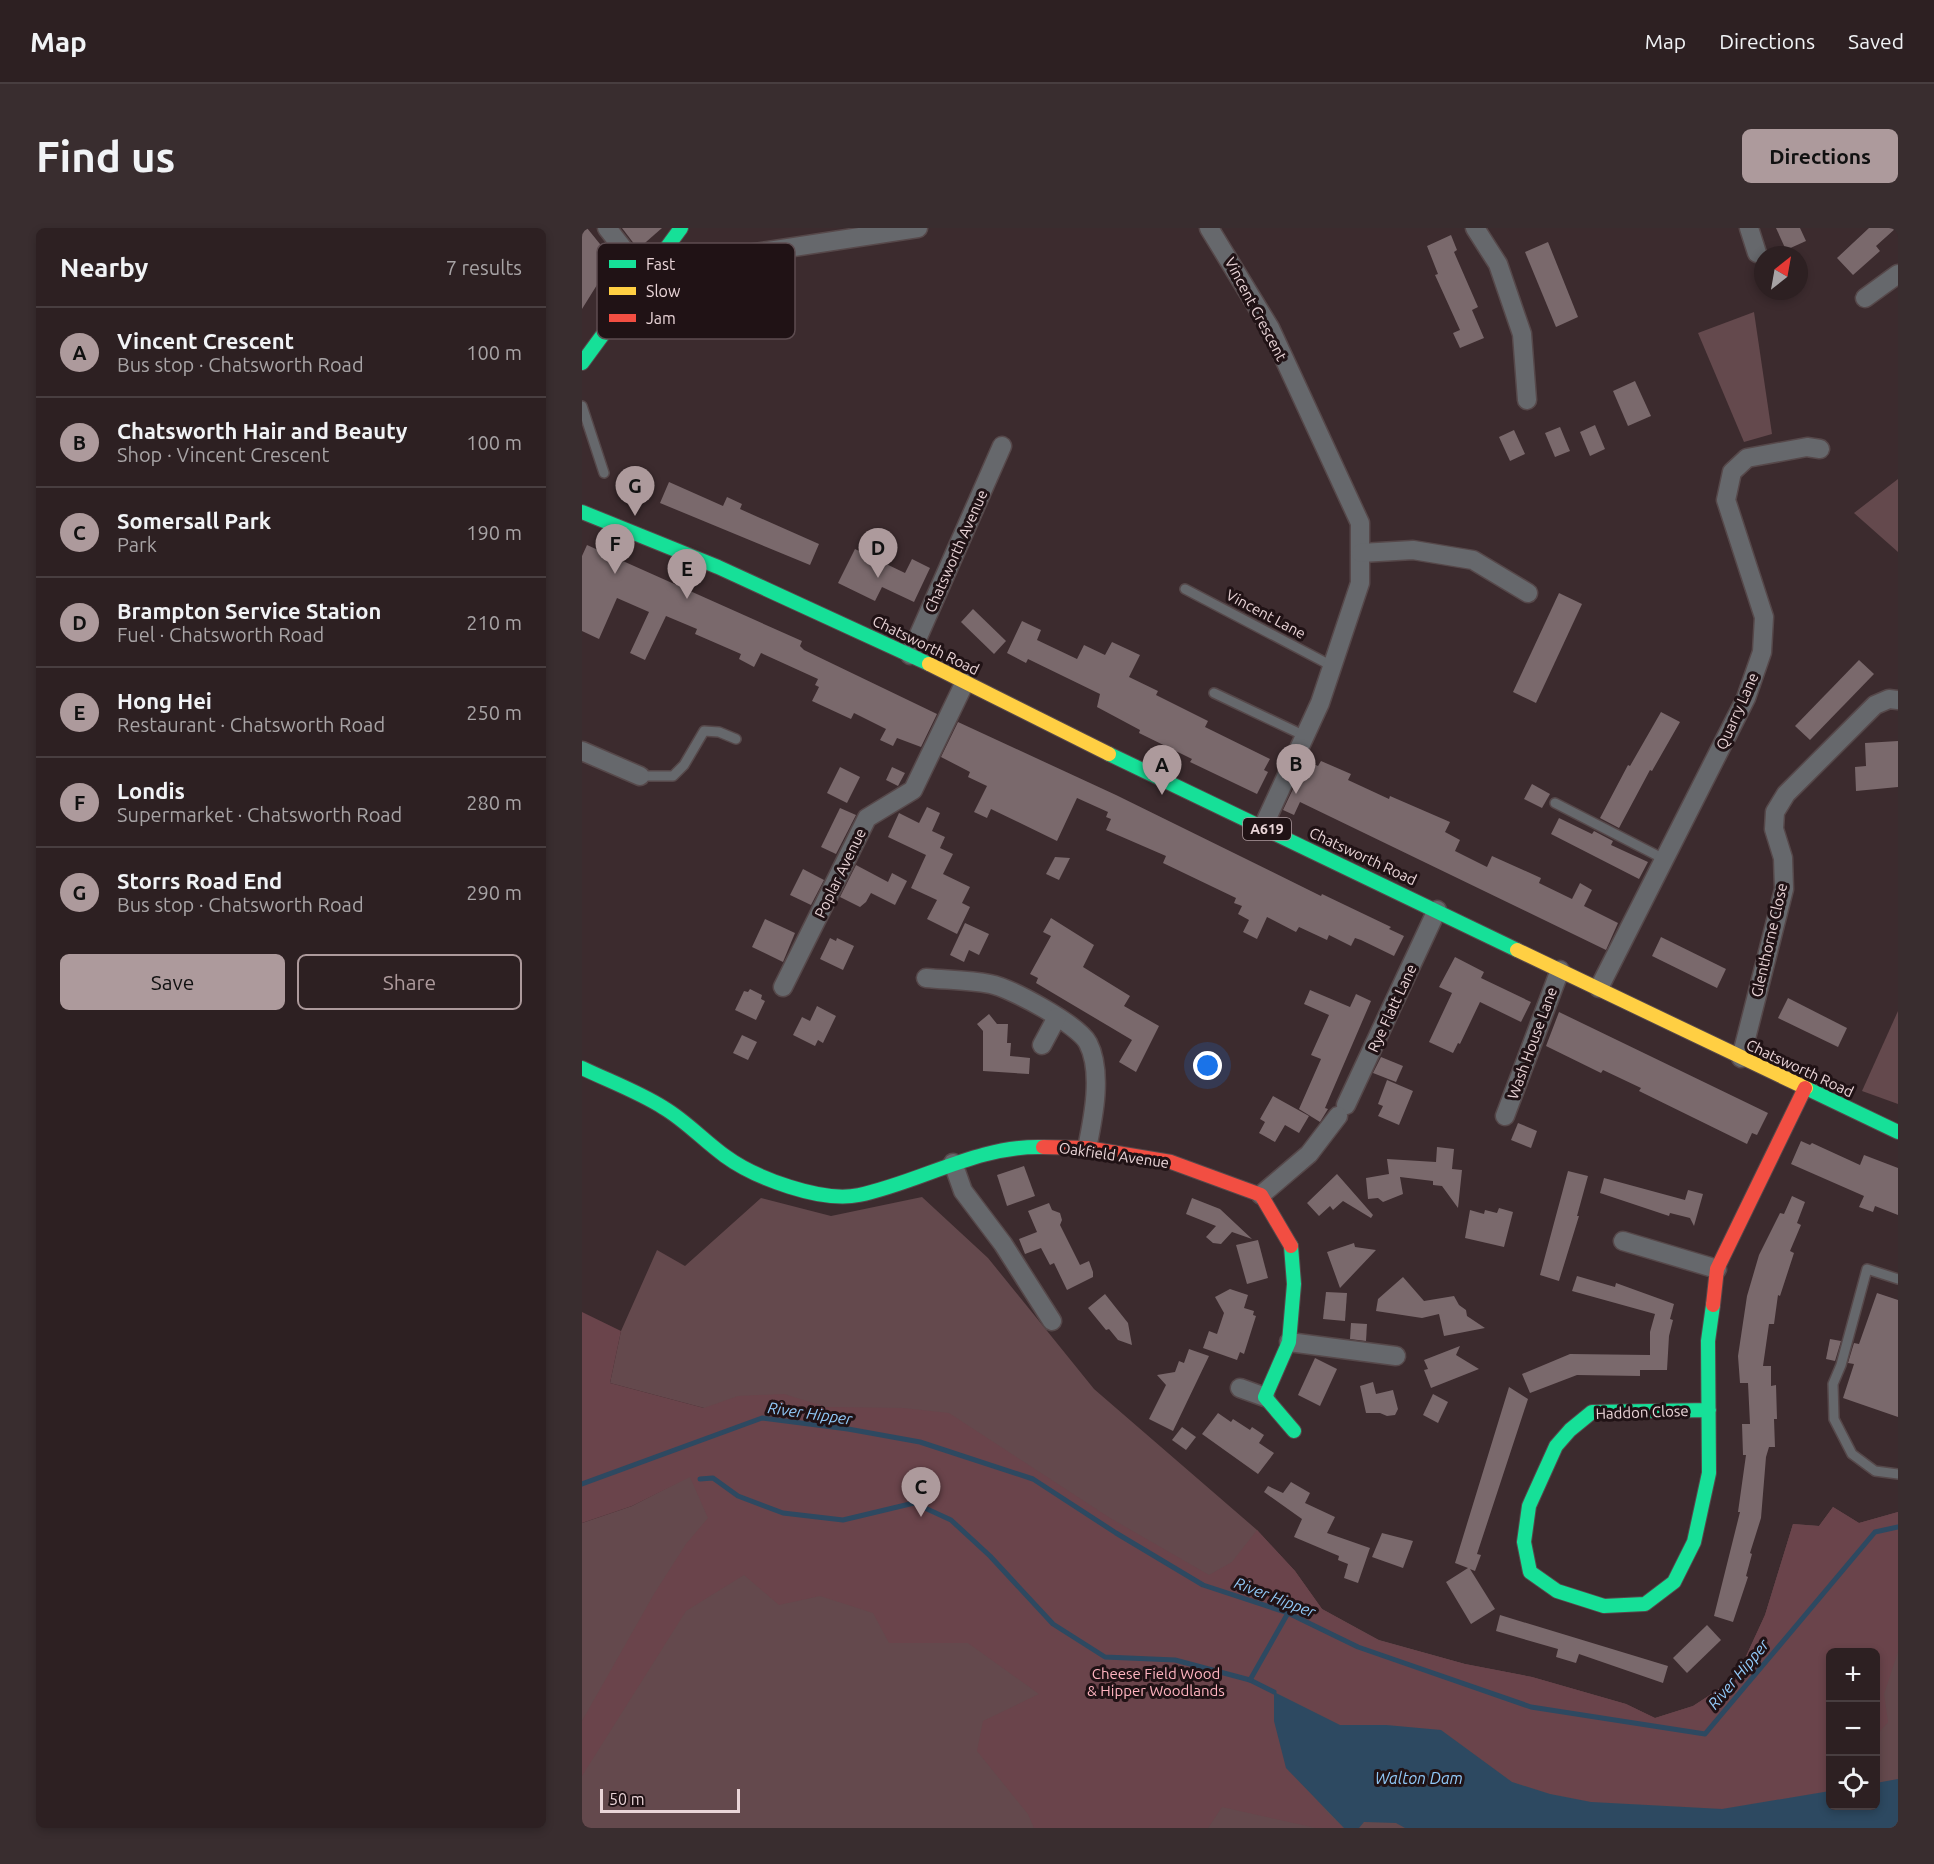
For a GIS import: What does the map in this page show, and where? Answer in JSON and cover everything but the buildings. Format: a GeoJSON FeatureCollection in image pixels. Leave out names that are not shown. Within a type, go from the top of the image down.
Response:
{"type":"FeatureCollection","features":[{"type":"Feature","properties":{"kind":"main road"},"geometry":{"type":"LineString","coordinates":[[669,243],[681,228]]}},
{"type":"Feature","properties":{"kind":"main road"},"geometry":{"type":"LineString","coordinates":[[582,363],[599,339]]}},
{"type":"Feature","properties":{"kind":"main road","name":"Chatsworth Road"},"geometry":{"type":"LineString","coordinates":[[582,512],[718,567],[910,655],[1898,1132]]}},
{"type":"Feature","properties":{"kind":"main road","name":"Oakfield Avenue"},"geometry":{"type":"LineString","coordinates":[[582,1068],[664,1108],[727,1158],[778,1183],[825,1196],[857,1196],[953,1163],[1024,1146],[1087,1148],[1171,1161],[1261,1195]]}},
{"type":"Feature","properties":{"kind":"main road","name":"Haddon Close"},"geometry":{"type":"LineString","coordinates":[[1709,1410],[1592,1412],[1570,1430],[1556,1446],[1528,1506],[1524,1542],[1530,1572],[1557,1591],[1604,1606],[1645,1604],[1674,1582],[1694,1542],[1709,1473],[1709,1410],[1708,1341],[1717,1269],[1805,1088]]}},
{"type":"Feature","properties":{"kind":"main road"},"geometry":{"type":"LineString","coordinates":[[1261,1195],[1291,1246],[1294,1284],[1289,1342],[1265,1397],[1294,1431]]}},
{"type":"Feature","properties":{"kind":"street"},"geometry":{"type":"LineString","coordinates":[[607,228],[619,243]]}},
{"type":"Feature","properties":{"kind":"street"},"geometry":{"type":"LineString","coordinates":[[795,247],[918,228]]}},
{"type":"Feature","properties":{"kind":"street","name":"Vincent Crescent"},"geometry":{"type":"LineString","coordinates":[[1209,228],[1270,328],[1360,523],[1360,583],[1320,703],[1263,827]]}},
{"type":"Feature","properties":{"kind":"street"},"geometry":{"type":"LineString","coordinates":[[1475,228],[1498,264],[1522,334],[1527,400]]}},
{"type":"Feature","properties":{"kind":"street"},"geometry":{"type":"LineString","coordinates":[[1749,228],[1755,246]]}},
{"type":"Feature","properties":{"kind":"street"},"geometry":{"type":"LineString","coordinates":[[1865,298],[1898,274]]}},
{"type":"Feature","properties":{"kind":"street","name":"Chatsworth Avenue"},"geometry":{"type":"LineString","coordinates":[[910,655],[1002,446]]}},
{"type":"Feature","properties":{"kind":"street","name":"Quarry Lane"},"geometry":{"type":"LineString","coordinates":[[1599,988],[1746,698],[1762,652],[1764,617],[1726,500],[1732,472],[1747,458],[1807,447],[1820,448]]}},
{"type":"Feature","properties":{"kind":"street"},"geometry":{"type":"LineString","coordinates":[[1361,553],[1413,550],[1473,560],[1528,593]]}},
{"type":"Feature","properties":{"kind":"street","name":"Poplar Avenue"},"geometry":{"type":"LineString","coordinates":[[783,987],[867,818],[913,790],[965,682]]}},
{"type":"Feature","properties":{"kind":"street","name":"Glenthorne Close"},"geometry":{"type":"LineString","coordinates":[[1741,1058],[1784,889],[1783,858],[1774,829],[1775,812],[1786,794],[1875,705],[1889,699],[1898,700]]}},
{"type":"Feature","properties":{"kind":"street"},"geometry":{"type":"LineString","coordinates":[[582,751],[640,776]]}},
{"type":"Feature","properties":{"kind":"street","name":"Rye Flatt Lane"},"geometry":{"type":"LineString","coordinates":[[1261,1195],[1309,1154],[1342,1111],[1437,910]]}},
{"type":"Feature","properties":{"kind":"street","name":"Wash House Lane"},"geometry":{"type":"LineString","coordinates":[[1505,1116],[1560,970]]}},
{"type":"Feature","properties":{"kind":"street"},"geometry":{"type":"LineString","coordinates":[[926,978],[991,984],[1007,989],[1077,1031],[1088,1043],[1095,1086],[1095,1112],[1087,1148]]}},
{"type":"Feature","properties":{"kind":"street"},"geometry":{"type":"LineString","coordinates":[[1042,1045],[1057,1017]]}},
{"type":"Feature","properties":{"kind":"street"},"geometry":{"type":"LineString","coordinates":[[953,1163],[963,1191],[1003,1244],[1052,1321]]}},
{"type":"Feature","properties":{"kind":"street"},"geometry":{"type":"LineString","coordinates":[[1623,1241],[1717,1269]]}},
{"type":"Feature","properties":{"kind":"street"},"geometry":{"type":"LineString","coordinates":[[1289,1342],[1396,1356]]}},
{"type":"Feature","properties":{"kind":"street"},"geometry":{"type":"LineString","coordinates":[[1239,1388],[1265,1397]]}},
{"type":"Feature","properties":{"kind":"lane"},"geometry":{"type":"LineString","coordinates":[[582,406],[604,473]]}},
{"type":"Feature","properties":{"kind":"lane","name":"Vincent Lane"},"geometry":{"type":"LineString","coordinates":[[1185,589],[1332,666]]}},
{"type":"Feature","properties":{"kind":"lane"},"geometry":{"type":"LineString","coordinates":[[1214,693],[1305,736]]}},
{"type":"Feature","properties":{"kind":"lane"},"geometry":{"type":"LineString","coordinates":[[640,776],[673,776],[684,765],[704,731],[719,732],[736,739]]}},
{"type":"Feature","properties":{"kind":"lane"},"geometry":{"type":"LineString","coordinates":[[1555,803],[1664,859]]}},
{"type":"Feature","properties":{"kind":"lane"},"geometry":{"type":"LineString","coordinates":[[1898,1279],[1867,1269],[1841,1365],[1833,1384],[1834,1419],[1852,1454],[1875,1471],[1898,1474]]}},
{"type":"Feature","properties":{"kind":"green space"},"geometry":{"type":"Polygon","coordinates":[[[1754,312],[1772,434],[1744,442],[1698,333],[1754,312]]]}},
{"type":"Feature","properties":{"kind":"green space"},"geometry":{"type":"Polygon","coordinates":[[[1898,479],[1898,552],[1854,513],[1898,479]]]}},
{"type":"Feature","properties":{"kind":"green space"},"geometry":{"type":"Polygon","coordinates":[[[1898,1011],[1898,1104],[1862,1091],[1898,1011]]]}},
{"type":"Feature","properties":{"kind":"green space"},"geometry":{"type":"Polygon","coordinates":[[[922,1197],[988,1258],[1094,1389],[1257,1530],[1295,1571],[1322,1609],[1379,1640],[1465,1664],[1532,1677],[1626,1704],[1655,1718],[1693,1706],[1736,1678],[1765,1615],[1793,1524],[1819,1526],[1833,1507],[1859,1523],[1898,1512],[1898,1828],[582,1828],[582,1523],[632,1506],[690,1476],[704,1408],[610,1383],[621,1331],[657,1250],[685,1266],[761,1198],[831,1216],[922,1197]]]}},
{"type":"Feature","properties":{"kind":"green space","name":"Cheese Field Wood & Hipper Woodlands"},"geometry":{"type":"Polygon","coordinates":[[[582,1312],[621,1331],[610,1383],[704,1408],[738,1396],[784,1394],[826,1407],[903,1408],[949,1413],[1110,1518],[1209,1575],[1232,1562],[1257,1530],[1295,1571],[1322,1609],[1378,1640],[1465,1664],[1532,1677],[1626,1704],[1655,1718],[1693,1706],[1736,1678],[1765,1615],[1793,1524],[1819,1526],[1833,1507],[1859,1523],[1898,1512],[1898,1652],[1884,1694],[1888,1722],[1880,1731],[1880,1648],[1826,1648],[1826,1792],[1722,1809],[1591,1802],[1550,1794],[1512,1782],[1441,1730],[1386,1725],[1340,1725],[1275,1692],[1274,1721],[1326,1812],[1344,1828],[1316,1828],[1222,1807],[1208,1828],[1034,1828],[1028,1814],[977,1751],[983,1721],[1039,1694],[968,1643],[889,1643],[873,1613],[820,1596],[779,1605],[744,1575],[686,1611],[582,1776],[582,1721],[654,1594],[686,1544],[708,1518],[690,1477],[632,1506],[582,1523],[582,1312]]]}},
{"type":"Feature","properties":{"kind":"water","name":"Walton Dam"},"geometry":{"type":"Polygon","coordinates":[[[1274,1692],[1340,1725],[1386,1725],[1441,1730],[1512,1782],[1550,1794],[1591,1802],[1722,1809],[1826,1792],[1826,1810],[1880,1810],[1880,1782],[1898,1779],[1898,1828],[1405,1828],[1396,1823],[1364,1822],[1359,1828],[1344,1828],[1286,1768],[1274,1721],[1274,1692]]]}},
{"type":"Feature","properties":{"kind":"waterway","name":"River Hipper"},"geometry":{"type":"LineString","coordinates":[[582,1484],[762,1418],[848,1429],[920,1442],[1033,1479],[1116,1533],[1203,1585],[1288,1613],[1358,1647],[1531,1707],[1705,1734],[1875,1532],[1898,1527]]}},
{"type":"Feature","properties":{"kind":"waterway"},"geometry":{"type":"LineString","coordinates":[[700,1479],[713,1478],[738,1496],[783,1513],[843,1520],[914,1503],[951,1520],[990,1556],[1053,1624],[1105,1657],[1175,1660],[1250,1680],[1274,1692]]}},
{"type":"Feature","properties":{"kind":"waterway"},"geometry":{"type":"LineString","coordinates":[[1250,1680],[1288,1613]]}},
{"type":"Feature","properties":{"kind":"traffic: fast"},"geometry":{"type":"LineString","coordinates":[[670,243],[681,228]]}},
{"type":"Feature","properties":{"kind":"traffic: fast"},"geometry":{"type":"LineString","coordinates":[[582,363],[600,339]]}},
{"type":"Feature","properties":{"kind":"traffic: fast"},"geometry":{"type":"LineString","coordinates":[[582,512],[718,567],[929,664]]}},
{"type":"Feature","properties":{"kind":"traffic: fast"},"geometry":{"type":"LineString","coordinates":[[1109,754],[1517,950]]}},
{"type":"Feature","properties":{"kind":"traffic: fast"},"geometry":{"type":"LineString","coordinates":[[582,1068],[664,1108],[738,1164],[771,1180],[808,1192],[844,1197],[859,1195],[973,1158],[1019,1148],[1043,1147]]}},
{"type":"Feature","properties":{"kind":"traffic: fast"},"geometry":{"type":"LineString","coordinates":[[1806,1088],[1898,1132]]}},
{"type":"Feature","properties":{"kind":"traffic: fast"},"geometry":{"type":"LineString","coordinates":[[1291,1246],[1294,1284],[1289,1342],[1265,1397],[1294,1431]]}},
{"type":"Feature","properties":{"kind":"traffic: fast"},"geometry":{"type":"LineString","coordinates":[[1709,1410],[1592,1412],[1570,1430],[1556,1446],[1529,1506],[1524,1542],[1530,1572],[1557,1591],[1604,1606],[1645,1604],[1674,1582],[1694,1542],[1709,1473],[1708,1341],[1713,1305]]}},
{"type":"Feature","properties":{"kind":"traffic: slow"},"geometry":{"type":"LineString","coordinates":[[929,664],[1109,754]]}},
{"type":"Feature","properties":{"kind":"traffic: slow"},"geometry":{"type":"LineString","coordinates":[[1517,950],[1806,1088]]}},
{"type":"Feature","properties":{"kind":"traffic: jam"},"geometry":{"type":"LineString","coordinates":[[1713,1305],[1717,1269],[1805,1088]]}},
{"type":"Feature","properties":{"kind":"traffic: jam"},"geometry":{"type":"LineString","coordinates":[[1043,1147],[1087,1148],[1171,1162],[1261,1195],[1291,1246]]}},
{"type":"Feature","properties":{"kind":"place","name":"Storrs Road End"},"geometry":{"type":"Point","coordinates":[635,516]}},
{"type":"Feature","properties":{"kind":"place","name":"Londis"},"geometry":{"type":"Point","coordinates":[615,574]}},
{"type":"Feature","properties":{"kind":"place","name":"Brampton Service Station"},"geometry":{"type":"Point","coordinates":[878,578]}},
{"type":"Feature","properties":{"kind":"place","name":"Hong Hei"},"geometry":{"type":"Point","coordinates":[687,599]}},
{"type":"Feature","properties":{"kind":"place","name":"Chatsworth Hair and Beauty"},"geometry":{"type":"Point","coordinates":[1296,794]}},
{"type":"Feature","properties":{"kind":"place","name":"Vincent Crescent"},"geometry":{"type":"Point","coordinates":[1162,795]}},
{"type":"Feature","properties":{"kind":"place","name":"Somersall Park"},"geometry":{"type":"Point","coordinates":[921,1517]}}]}
